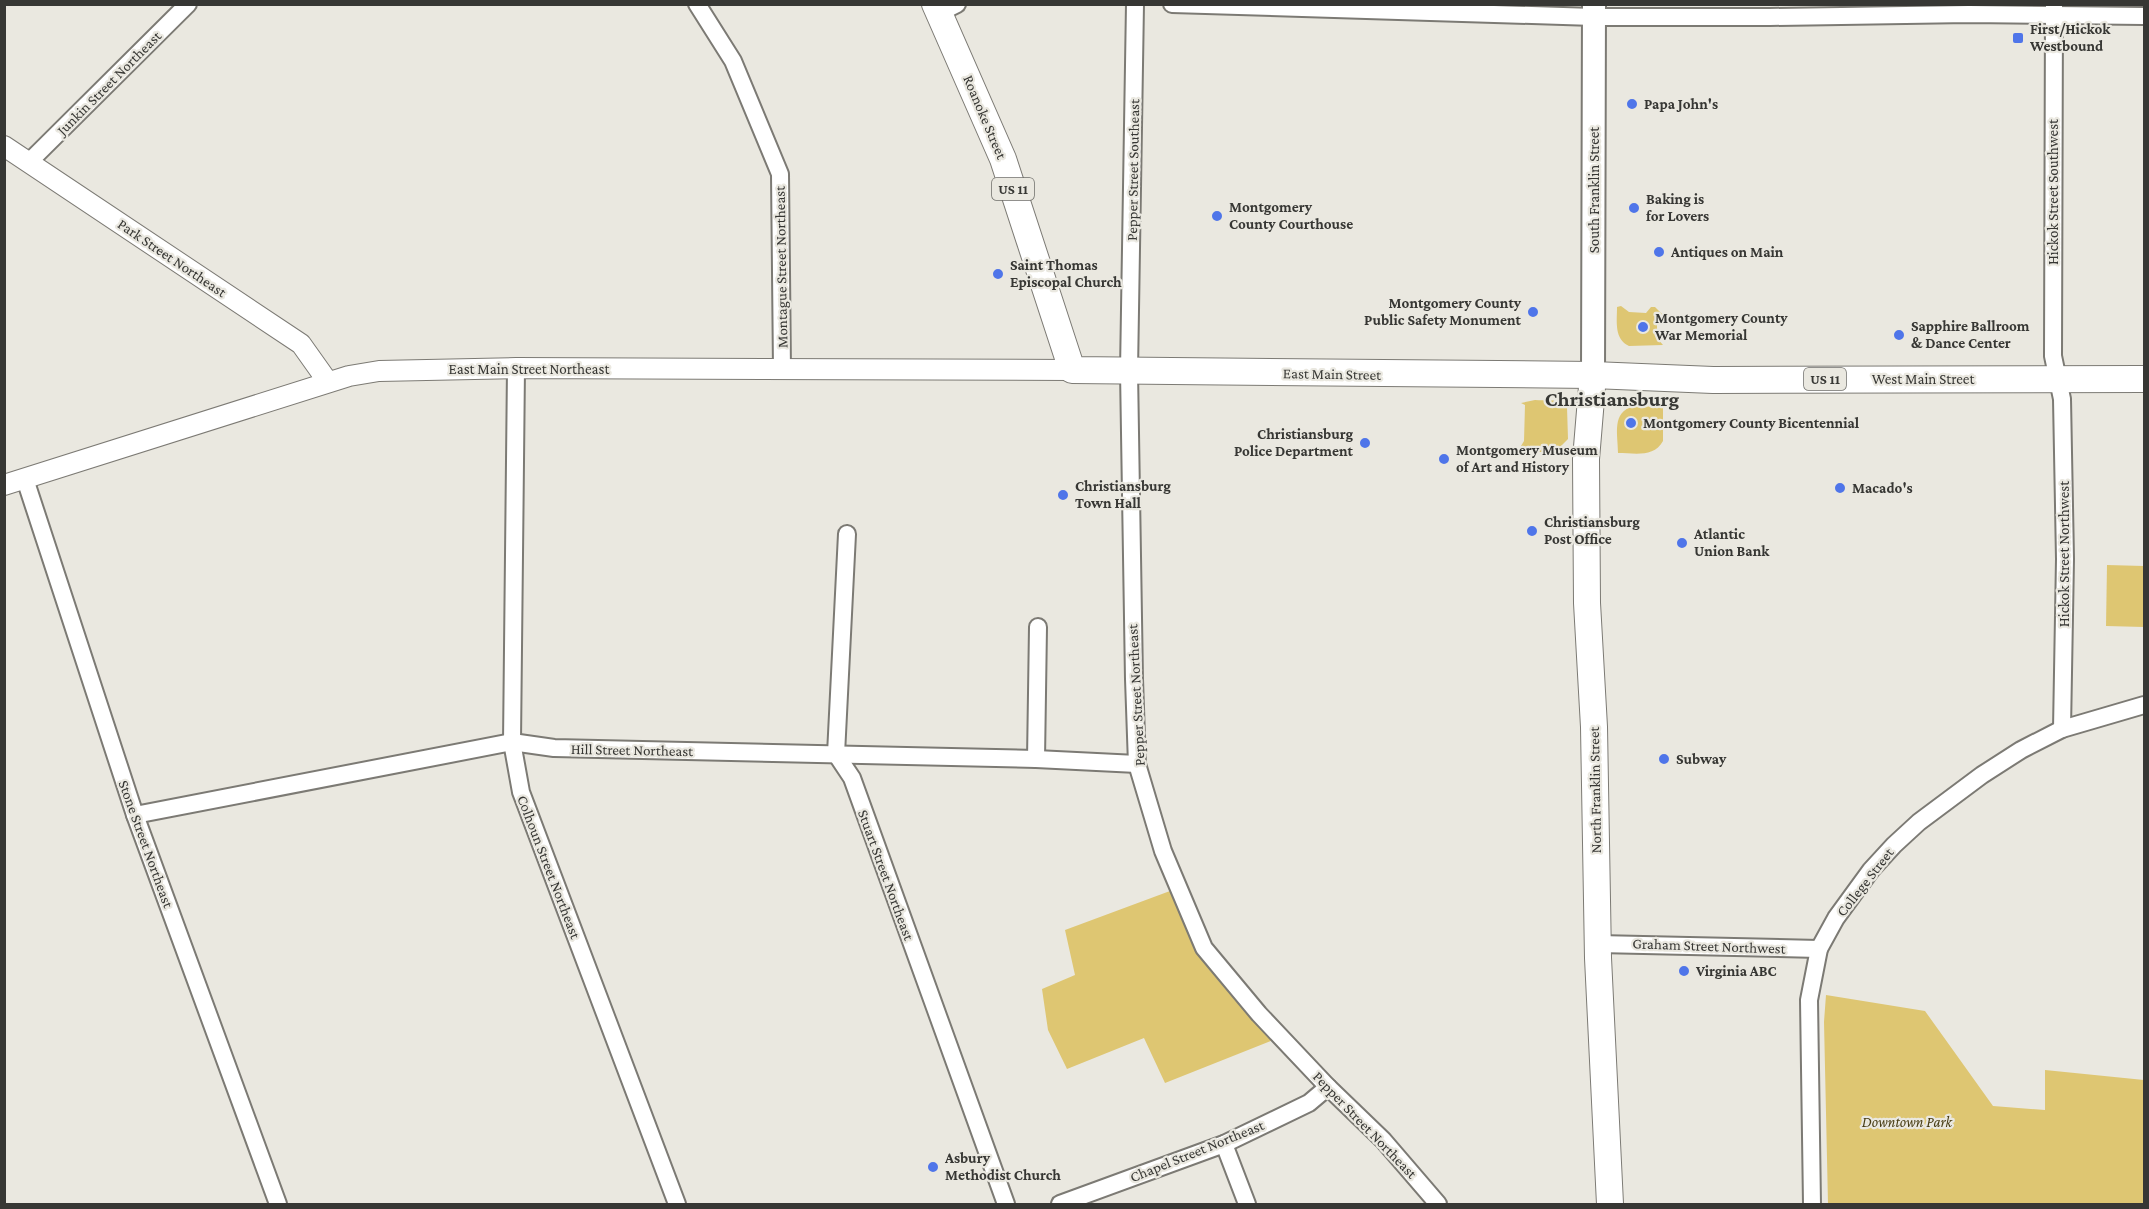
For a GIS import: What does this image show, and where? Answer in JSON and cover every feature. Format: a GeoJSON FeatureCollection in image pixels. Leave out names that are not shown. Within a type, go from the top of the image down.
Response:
{"type":"FeatureCollection","features":[{"type":"Feature","properties":{"kind":"main road","name":"Roanoke Street"},"geometry":{"type":"LineString","coordinates":[[944,7],[1003,159],[1072,370]]}},
{"type":"Feature","properties":{"kind":"main road","name":"South Franklin Street"},"geometry":{"type":"LineString","coordinates":[[1593,375],[1594,11]]}},
{"type":"Feature","properties":{"kind":"main road","name":"East Main Street"},"geometry":{"type":"LineString","coordinates":[[1072,370],[1593,375]]}},
{"type":"Feature","properties":{"kind":"main road","name":"West Main Street"},"geometry":{"type":"LineString","coordinates":[[1593,375],[1713,380],[2145,379]]}},
{"type":"Feature","properties":{"kind":"main road","name":"North Franklin Street"},"geometry":{"type":"LineString","coordinates":[[1593,375],[1586,459],[1587,603],[1594,727],[1598,944],[1610,1204]]}},
{"type":"Feature","properties":{"kind":"street","name":"Junkin Street Northeast"},"geometry":{"type":"LineString","coordinates":[[29,162],[188,4]]}},
{"type":"Feature","properties":{"kind":"street","name":"Montague Street Northeast"},"geometry":{"type":"LineString","coordinates":[[697,4],[733,61],[780,174],[782,370]]}},
{"type":"Feature","properties":{"kind":"street","name":"Pepper Street Southeast"},"geometry":{"type":"LineString","coordinates":[[1129,371],[1135,4]]}},
{"type":"Feature","properties":{"kind":"street"},"geometry":{"type":"LineString","coordinates":[[1172,4],[1594,11],[2054,9],[2145,16]]}},
{"type":"Feature","properties":{"kind":"street","name":"Hickok Street Southwest"},"geometry":{"type":"LineString","coordinates":[[2054,9],[2053,356],[2057,379]]}},
{"type":"Feature","properties":{"kind":"street","name":"Park Street Northeast"},"geometry":{"type":"LineString","coordinates":[[4,146],[302,344],[328,382]]}},
{"type":"Feature","properties":{"kind":"street","name":"East Main Street Northeast"},"geometry":{"type":"LineString","coordinates":[[4,485],[328,382],[379,371],[516,368],[1072,370]]}},
{"type":"Feature","properties":{"kind":"street","name":"Colhoun Street Northeast"},"geometry":{"type":"LineString","coordinates":[[516,368],[512,742],[521,792],[677,1204]]}},
{"type":"Feature","properties":{"kind":"street","name":"Pepper Street Northeast"},"geometry":{"type":"LineString","coordinates":[[1129,371],[1137,764],[1163,851],[1204,948],[1259,1014],[1328,1087],[1383,1140],[1438,1204]]}},
{"type":"Feature","properties":{"kind":"street","name":"Hickok Street Northwest"},"geometry":{"type":"LineString","coordinates":[[2057,379],[2062,399],[2064,528],[2062,729]]}},
{"type":"Feature","properties":{"kind":"street","name":"Stone Street Northeast"},"geometry":{"type":"LineString","coordinates":[[25,479],[135,815],[278,1204]]}},
{"type":"Feature","properties":{"kind":"street"},"geometry":{"type":"LineString","coordinates":[[836,754],[847,534]]}},
{"type":"Feature","properties":{"kind":"street"},"geometry":{"type":"LineString","coordinates":[[1036,759],[1038,627]]}},
{"type":"Feature","properties":{"kind":"street","name":"College Street"},"geometry":{"type":"LineString","coordinates":[[1812,1204],[1809,1000],[1819,949],[1836,918],[1871,870],[1918,822],[1982,775],[2021,750],[2062,729],[2145,705]]}},
{"type":"Feature","properties":{"kind":"street","name":"Hill Street Northeast"},"geometry":{"type":"LineString","coordinates":[[135,815],[512,742],[554,748],[1036,759],[1137,764]]}},
{"type":"Feature","properties":{"kind":"street","name":"Stuart Street Northeast"},"geometry":{"type":"LineString","coordinates":[[836,754],[852,778],[1006,1204]]}},
{"type":"Feature","properties":{"kind":"street","name":"Graham Street Northwest"},"geometry":{"type":"LineString","coordinates":[[1598,944],[1819,949]]}},
{"type":"Feature","properties":{"kind":"street","name":"Chapel Street Northeast"},"geometry":{"type":"LineString","coordinates":[[1060,1204],[1224,1144],[1309,1103],[1328,1087]]}},
{"type":"Feature","properties":{"kind":"street"},"geometry":{"type":"LineString","coordinates":[[1224,1144],[1247,1204]]}},
{"type":"Feature","properties":{"kind":"green space"},"geometry":{"type":"Polygon","coordinates":[[[1621,306],[1629,312],[1646,313],[1651,307],[1655,307],[1663,315],[1657,321],[1657,338],[1663,345],[1629,346],[1624,343],[1619,335],[1617,324],[1617,307],[1621,306]]]}},
{"type":"Feature","properties":{"kind":"green space"},"geometry":{"type":"Polygon","coordinates":[[[1535,400],[1557,401],[1567,407],[1568,439],[1561,446],[1561,452],[1533,452],[1521,446],[1524,441],[1525,405],[1521,403],[1535,400]]]}},
{"type":"Feature","properties":{"kind":"green space"},"geometry":{"type":"Polygon","coordinates":[[[1634,406],[1663,407],[1663,441],[1649,452],[1618,453],[1619,418],[1627,409],[1634,406]]]}},
{"type":"Feature","properties":{"kind":"green space"},"geometry":{"type":"Polygon","coordinates":[[[2107,565],[2144,566],[2144,627],[2106,626],[2107,565]]]}},
{"type":"Feature","properties":{"kind":"green space"},"geometry":{"type":"Polygon","coordinates":[[[1170,891],[1200,957],[1245,1011],[1273,1040],[1165,1083],[1144,1038],[1067,1069],[1048,1030],[1042,989],[1075,975],[1065,930],[1170,891]]]}},
{"type":"Feature","properties":{"kind":"green space","name":"Downtown Park"},"geometry":{"type":"Polygon","coordinates":[[[1826,995],[1925,1011],[1993,1106],[2045,1110],[2045,1070],[2144,1080],[2144,1204],[1828,1204],[1824,1022],[1826,995]]]}},
{"type":"Feature","properties":{"kind":"place","name":"First/Hickok Westbound"},"geometry":{"type":"Point","coordinates":[2018,38]}},
{"type":"Feature","properties":{"kind":"place","name":"Papa John's"},"geometry":{"type":"Point","coordinates":[1632,104]}},
{"type":"Feature","properties":{"kind":"place","name":"Baking is for Lovers"},"geometry":{"type":"Point","coordinates":[1634,208]}},
{"type":"Feature","properties":{"kind":"place","name":"Montgomery County Courthouse"},"geometry":{"type":"Point","coordinates":[1217,216]}},
{"type":"Feature","properties":{"kind":"place","name":"Antiques on Main"},"geometry":{"type":"Point","coordinates":[1659,252]}},
{"type":"Feature","properties":{"kind":"place","name":"Saint Thomas Episcopal Church"},"geometry":{"type":"Point","coordinates":[998,274]}},
{"type":"Feature","properties":{"kind":"place","name":"Montgomery County Public Safety Monument"},"geometry":{"type":"Point","coordinates":[1533,312]}},
{"type":"Feature","properties":{"kind":"place","name":"Montgomery County War Memorial"},"geometry":{"type":"Point","coordinates":[1643,327]}},
{"type":"Feature","properties":{"kind":"place","name":"Sapphire Ballroom & Dance Center"},"geometry":{"type":"Point","coordinates":[1899,335]}},
{"type":"Feature","properties":{"kind":"place","name":"Montgomery County Bicentennial"},"geometry":{"type":"Point","coordinates":[1631,423]}},
{"type":"Feature","properties":{"kind":"place","name":"Christiansburg Police Department"},"geometry":{"type":"Point","coordinates":[1365,443]}},
{"type":"Feature","properties":{"kind":"place","name":"Montgomery Museum of Art and History"},"geometry":{"type":"Point","coordinates":[1444,459]}},
{"type":"Feature","properties":{"kind":"place","name":"Macado's"},"geometry":{"type":"Point","coordinates":[1840,488]}},
{"type":"Feature","properties":{"kind":"place","name":"Christiansburg Town Hall"},"geometry":{"type":"Point","coordinates":[1063,495]}},
{"type":"Feature","properties":{"kind":"place","name":"Christiansburg Post Office"},"geometry":{"type":"Point","coordinates":[1532,531]}},
{"type":"Feature","properties":{"kind":"place","name":"Atlantic Union Bank"},"geometry":{"type":"Point","coordinates":[1682,543]}},
{"type":"Feature","properties":{"kind":"place","name":"Subway"},"geometry":{"type":"Point","coordinates":[1664,759]}},
{"type":"Feature","properties":{"kind":"place","name":"Virginia ABC"},"geometry":{"type":"Point","coordinates":[1684,971]}},
{"type":"Feature","properties":{"kind":"place","name":"Asbury Methodist Church"},"geometry":{"type":"Point","coordinates":[933,1167]}},
{"type":"Feature","properties":{"kind":"district","name":"Christiansburg"},"geometry":{"type":"Point","coordinates":[1612,399]}}]}
